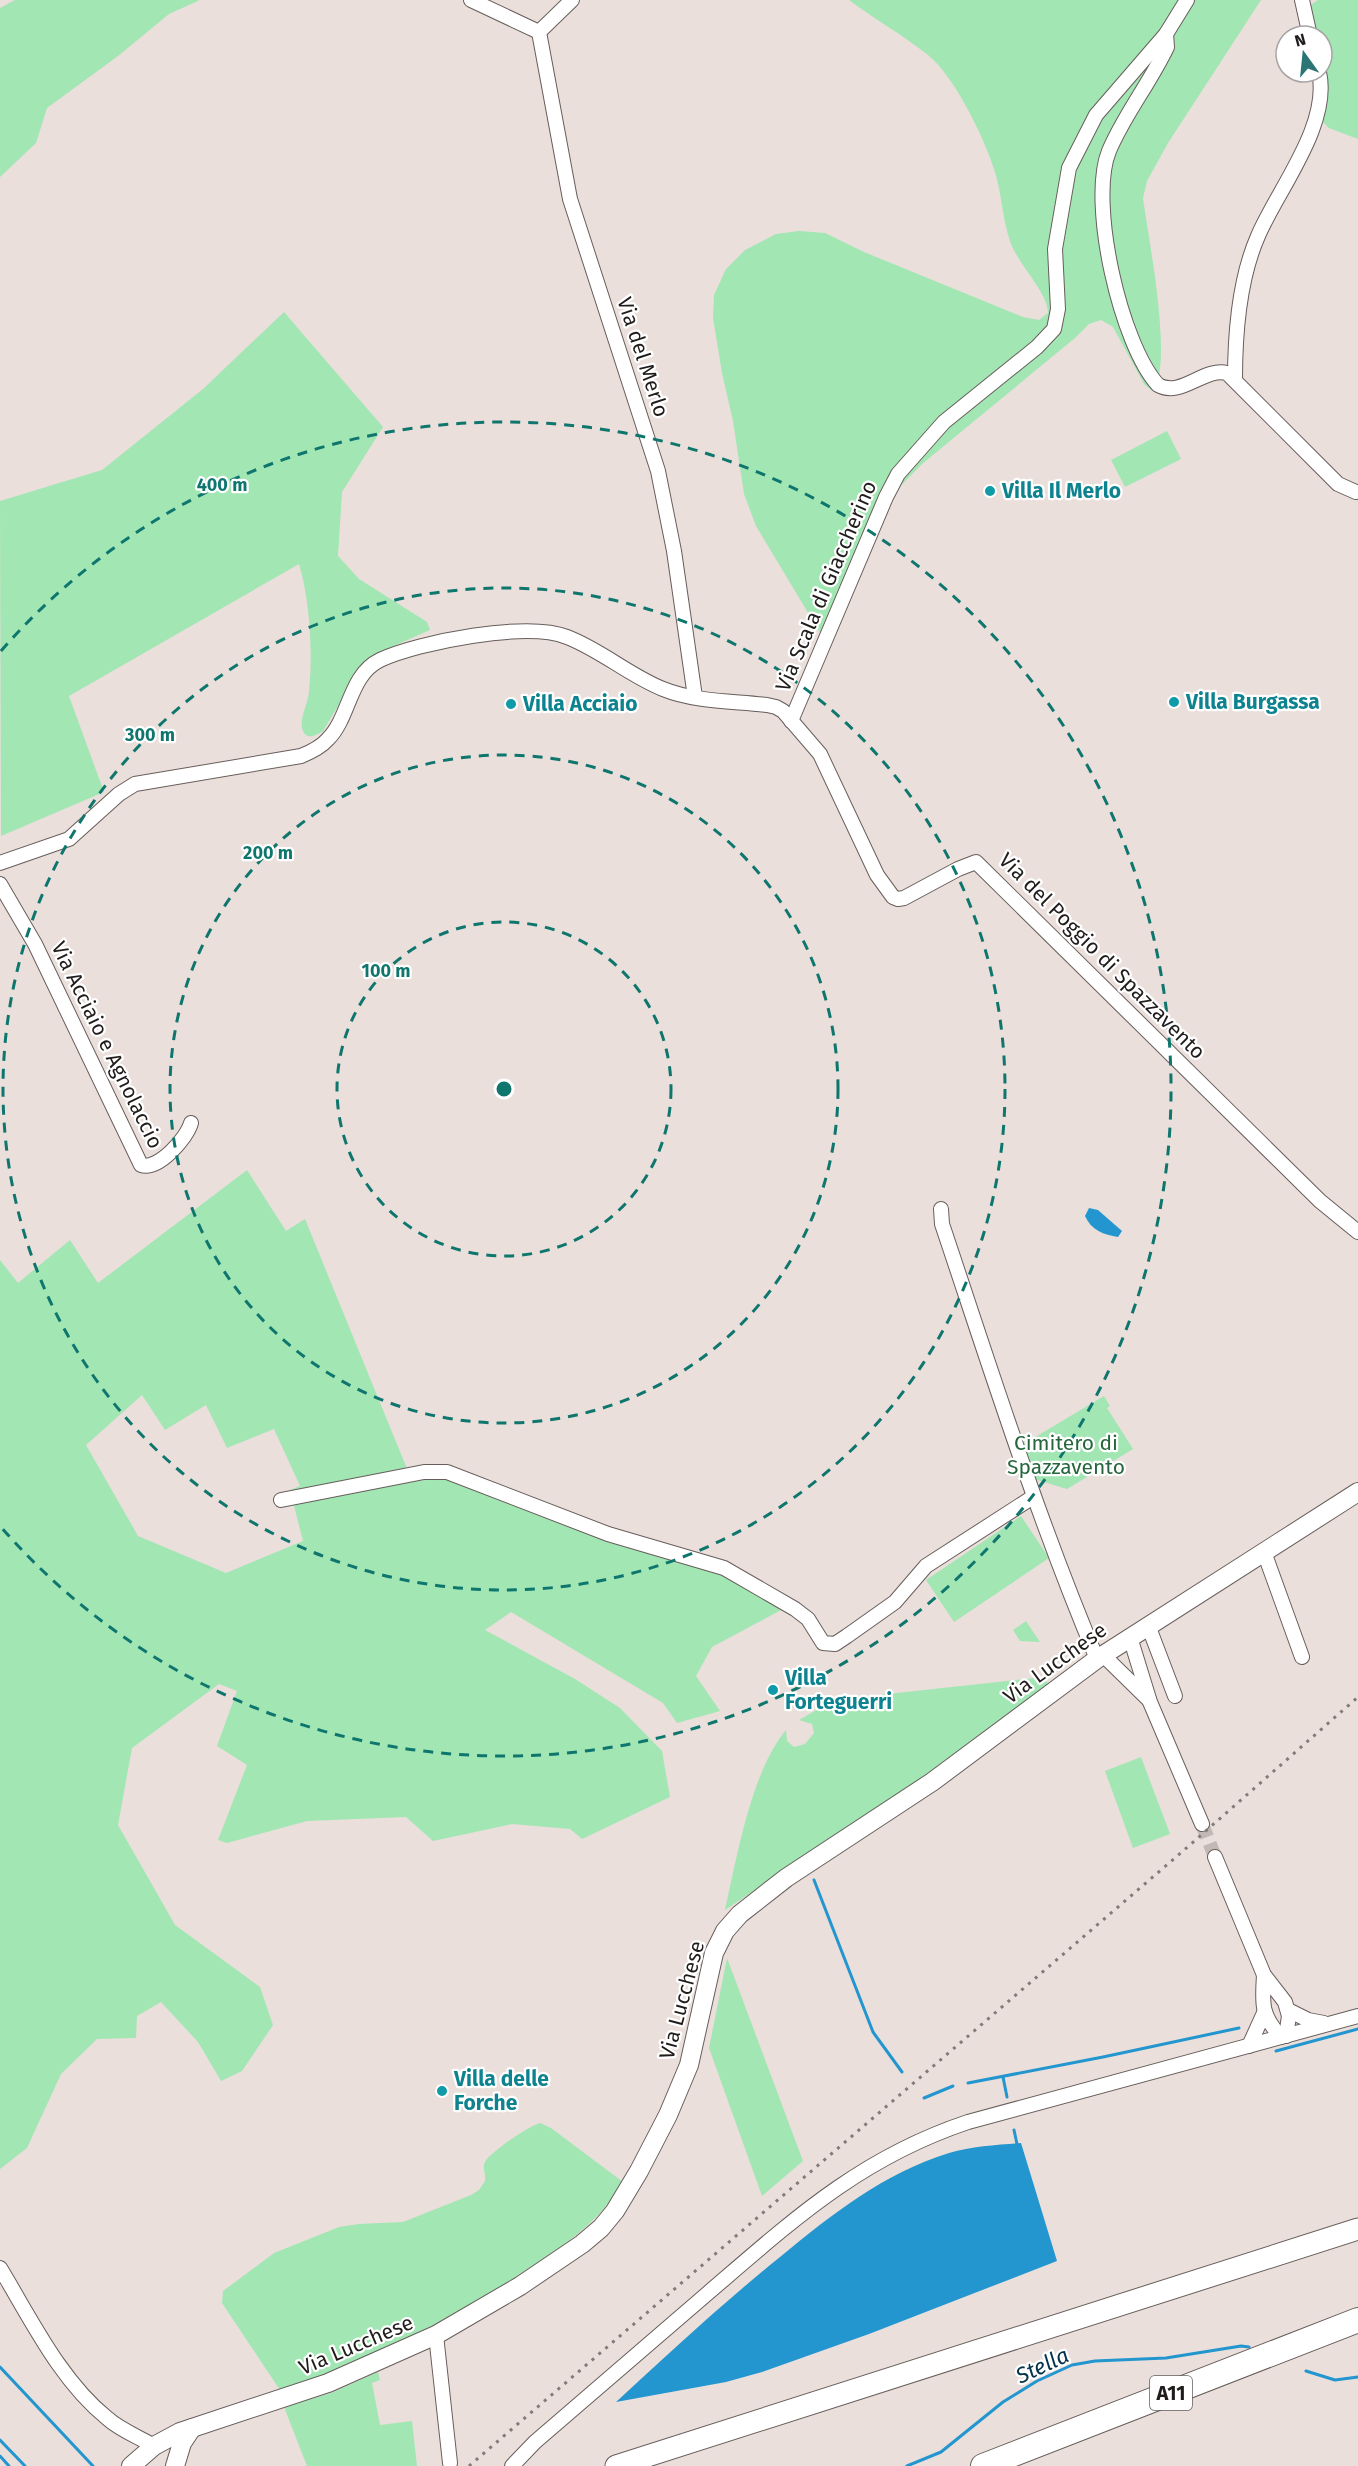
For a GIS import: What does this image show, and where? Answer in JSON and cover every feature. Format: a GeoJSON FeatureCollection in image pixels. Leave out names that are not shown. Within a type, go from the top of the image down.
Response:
{"type":"FeatureCollection","features":[{"type":"Feature","properties":{"kind":"highway","name":"A11"},"geometry":{"type":"LineString","coordinates":[[983,2466],[1358,2320]]}},
{"type":"Feature","properties":{"kind":"highway","name":"A11"},"geometry":{"type":"LineString","coordinates":[[1026,2466],[1358,2336]]}},
{"type":"Feature","properties":{"kind":"main road"},"geometry":{"type":"LineString","coordinates":[[619,2465],[1358,2229]]}},
{"type":"Feature","properties":{"kind":"street"},"geometry":{"type":"LineString","coordinates":[[471,0],[539,32],[572,0]]}},
{"type":"Feature","properties":{"kind":"street","name":"Via Scala di Giaccherino"},"geometry":{"type":"LineString","coordinates":[[791,721],[886,497],[898,474],[944,422],[1037,347],[1054,329],[1059,309],[1055,249],[1069,168],[1096,115],[1166,34],[1187,0]]}},
{"type":"Feature","properties":{"kind":"street"},"geometry":{"type":"LineString","coordinates":[[1302,0],[1307,24]]}},
{"type":"Feature","properties":{"kind":"street","name":"Via del Merlo"},"geometry":{"type":"LineString","coordinates":[[539,32],[570,199],[658,471],[674,551],[695,697]]}},
{"type":"Feature","properties":{"kind":"street"},"geometry":{"type":"LineString","coordinates":[[1166,34],[1167,47],[1109,152],[1101,196],[1111,267],[1130,333],[1158,385],[1170,389],[1220,372],[1227,373],[1338,484],[1356,492]]}},
{"type":"Feature","properties":{"kind":"street"},"geometry":{"type":"LineString","coordinates":[[1235,380],[1235,350],[1246,274],[1258,237],[1313,129],[1321,94],[1320,84]]}},
{"type":"Feature","properties":{"kind":"street"},"geometry":{"type":"LineString","coordinates":[[0,863],[69,839],[119,794],[135,784],[301,756],[311,752],[334,732],[358,682],[368,668],[387,657],[439,641],[543,630],[568,637],[662,689],[695,697]]}},
{"type":"Feature","properties":{"kind":"street","name":"Via del Poggio di Spazzavento"},"geometry":{"type":"LineString","coordinates":[[695,697],[776,706],[791,721],[824,760],[873,868],[893,897],[904,898],[976,862],[1320,1201],[1358,1232]]}},
{"type":"Feature","properties":{"kind":"street","name":"Via Acciaio e Agnolaccio"},"geometry":{"type":"LineString","coordinates":[[0,884],[35,944],[141,1165],[152,1165],[164,1157],[185,1137],[191,1123]]}},
{"type":"Feature","properties":{"kind":"street"},"geometry":{"type":"LineString","coordinates":[[941,1209],[942,1224],[1062,1577],[1100,1657],[1150,1702]]}},
{"type":"Feature","properties":{"kind":"street"},"geometry":{"type":"LineString","coordinates":[[281,1500],[423,1472],[447,1472],[608,1534],[724,1568],[795,1609],[808,1619],[823,1643],[831,1645],[895,1602],[926,1566],[1034,1497]]}},
{"type":"Feature","properties":{"kind":"street","name":"Via Lucchese"},"geometry":{"type":"LineString","coordinates":[[131,2466],[168,2437],[328,2383],[436,2335],[512,2291],[572,2251],[601,2228],[615,2211],[639,2172],[678,2091],[692,2053],[711,1962],[725,1930],[734,1920],[755,1900],[932,1782],[1100,1657],[1358,1492]]}},
{"type":"Feature","properties":{"kind":"street"},"geometry":{"type":"LineString","coordinates":[[1264,1552],[1302,1657]]}},
{"type":"Feature","properties":{"kind":"street"},"geometry":{"type":"LineString","coordinates":[[1148,1625],[1175,1696]]}},
{"type":"Feature","properties":{"kind":"street"},"geometry":{"type":"LineString","coordinates":[[1130,1637],[1150,1702],[1202,1824]]}},
{"type":"Feature","properties":{"kind":"street"},"geometry":{"type":"LineString","coordinates":[[1215,1857],[1264,1975],[1283,1998],[1288,2010],[1283,2037]]}},
{"type":"Feature","properties":{"kind":"street"},"geometry":{"type":"LineString","coordinates":[[1249,2046],[1264,2013],[1264,1975]]}},
{"type":"Feature","properties":{"kind":"street"},"geometry":{"type":"LineString","coordinates":[[1288,2010],[1308,2020],[1332,2024]]}},
{"type":"Feature","properties":{"kind":"street"},"geometry":{"type":"LineString","coordinates":[[1264,2013],[1269,2023],[1283,2037]]}},
{"type":"Feature","properties":{"kind":"street"},"geometry":{"type":"LineString","coordinates":[[512,2466],[535,2442],[786,2226],[840,2184],[864,2169],[914,2143],[968,2122],[1358,2016]]}},
{"type":"Feature","properties":{"kind":"street"},"geometry":{"type":"LineString","coordinates":[[0,2268],[62,2367],[107,2418],[154,2446],[178,2464],[182,2443],[192,2428]]}},
{"type":"Feature","properties":{"kind":"street"},"geometry":{"type":"LineString","coordinates":[[436,2335],[450,2463]]}},
{"type":"Feature","properties":{"kind":"street"},"geometry":{"type":"LineString","coordinates":[[154,2446],[156,2466]]}},
{"type":"Feature","properties":{"kind":"green space"},"geometry":{"type":"Polygon","coordinates":[[[15,0],[200,0],[169,14],[118,56],[47,108],[36,143],[0,177],[0,8],[15,0]]]}},
{"type":"Feature","properties":{"kind":"green space"},"geometry":{"type":"Polygon","coordinates":[[[849,0],[1261,0],[1168,143],[1147,181],[1143,198],[1158,297],[1161,353],[1159,374],[1154,389],[1151,390],[1144,384],[1113,327],[1101,320],[1089,324],[922,464],[877,510],[822,636],[756,526],[744,494],[733,421],[713,318],[714,295],[726,269],[745,250],[776,234],[799,231],[825,233],[864,252],[1023,317],[1039,320],[1048,313],[1043,296],[1010,241],[994,169],[976,124],[958,92],[928,55],[849,0]]]}},
{"type":"Feature","properties":{"kind":"green space"},"geometry":{"type":"Polygon","coordinates":[[[1318,0],[1358,0],[1358,139],[1329,128],[1324,123],[1322,116],[1326,84],[1334,84],[1334,24],[1313,24],[1309,6],[1318,0]]]}},
{"type":"Feature","properties":{"kind":"green space"},"geometry":{"type":"Polygon","coordinates":[[[284,312],[383,427],[342,492],[338,556],[359,579],[427,622],[430,630],[371,656],[361,668],[323,731],[314,736],[306,735],[302,724],[309,692],[310,627],[299,564],[69,696],[104,792],[1,836],[0,501],[102,470],[203,389],[284,312]]]}},
{"type":"Feature","properties":{"kind":"green space"},"geometry":{"type":"Polygon","coordinates":[[[1167,431],[1181,459],[1125,487],[1111,460],[1167,431]]]}},
{"type":"Feature","properties":{"kind":"green space"},"geometry":{"type":"Polygon","coordinates":[[[247,1170],[286,1231],[305,1219],[412,1481],[444,1479],[592,1532],[709,1568],[783,1609],[712,1647],[696,1676],[720,1711],[677,1723],[663,1703],[511,1612],[485,1630],[575,1679],[620,1708],[662,1751],[670,1797],[582,1839],[570,1829],[512,1824],[433,1841],[406,1817],[307,1821],[227,1843],[218,1840],[247,1765],[217,1746],[237,1691],[219,1684],[132,1748],[118,1825],[175,1925],[260,1987],[273,2025],[242,2071],[221,2081],[198,2042],[161,2002],[137,2016],[136,2038],[97,2039],[61,2074],[27,2148],[0,2169],[0,1260],[18,1283],[70,1240],[98,1283],[247,1170]],[[142,1395],[86,1445],[138,1536],[226,1573],[303,1541],[290,1490],[300,1486],[274,1429],[227,1448],[206,1405],[165,1430],[142,1395]]]}},
{"type":"Feature","properties":{"kind":"green space","name":"Cimitero di Spazzavento"},"geometry":{"type":"Polygon","coordinates":[[[1104,1396],[1110,1406],[1107,1408],[1133,1449],[1067,1489],[1034,1479],[1022,1445],[1104,1396]]]}},
{"type":"Feature","properties":{"kind":"green space"},"geometry":{"type":"Polygon","coordinates":[[[1021,1516],[1049,1558],[954,1622],[926,1580],[1021,1516]]]}},
{"type":"Feature","properties":{"kind":"green space"},"geometry":{"type":"Polygon","coordinates":[[[1026,1621],[1040,1642],[1020,1641],[1013,1630],[1026,1621]]]}},
{"type":"Feature","properties":{"kind":"green space"},"geometry":{"type":"Polygon","coordinates":[[[1044,1677],[1048,1684],[938,1768],[725,1910],[740,1841],[763,1768],[786,1730],[787,1741],[794,1747],[805,1744],[814,1733],[812,1724],[799,1720],[827,1704],[842,1699],[1044,1677]]]}},
{"type":"Feature","properties":{"kind":"green space"},"geometry":{"type":"Polygon","coordinates":[[[1141,1757],[1170,1834],[1133,1848],[1105,1771],[1141,1757]]]}},
{"type":"Feature","properties":{"kind":"green space"},"geometry":{"type":"Polygon","coordinates":[[[727,1958],[803,2161],[762,2196],[709,2048],[727,1958]]]}},
{"type":"Feature","properties":{"kind":"green space"},"geometry":{"type":"Polygon","coordinates":[[[540,2123],[551,2128],[623,2182],[603,2210],[567,2242],[497,2289],[438,2323],[376,2353],[280,2390],[222,2303],[223,2291],[274,2253],[339,2227],[403,2222],[471,2195],[479,2190],[485,2181],[484,2164],[488,2158],[510,2140],[540,2123]]]}},
{"type":"Feature","properties":{"kind":"green space"},"geometry":{"type":"Polygon","coordinates":[[[378,2372],[380,2380],[372,2383],[380,2425],[412,2421],[417,2466],[307,2466],[284,2407],[331,2393],[378,2372]]]}},
{"type":"Feature","properties":{"kind":"water"},"geometry":{"type":"Polygon","coordinates":[[[1089,1208],[1098,1210],[1122,1231],[1118,1237],[1103,1233],[1091,1225],[1085,1216],[1089,1208]]]}},
{"type":"Feature","properties":{"kind":"water"},"geometry":{"type":"Polygon","coordinates":[[[1021,2143],[1057,2261],[869,2334],[762,2372],[726,2382],[616,2402],[759,2274],[859,2197],[902,2172],[949,2153],[976,2147],[1021,2143]]]}},
{"type":"Feature","properties":{"kind":"waterway"},"geometry":{"type":"LineString","coordinates":[[814,1880],[873,2032],[902,2072]]}},
{"type":"Feature","properties":{"kind":"waterway"},"geometry":{"type":"LineString","coordinates":[[968,2083],[1239,2028]]}},
{"type":"Feature","properties":{"kind":"waterway"},"geometry":{"type":"LineString","coordinates":[[1276,2051],[1358,2029]]}},
{"type":"Feature","properties":{"kind":"waterway"},"geometry":{"type":"LineString","coordinates":[[1003,2077],[1007,2097]]}},
{"type":"Feature","properties":{"kind":"waterway"},"geometry":{"type":"LineString","coordinates":[[924,2098],[953,2086]]}},
{"type":"Feature","properties":{"kind":"waterway"},"geometry":{"type":"LineString","coordinates":[[1014,2130],[1017,2144]]}},
{"type":"Feature","properties":{"kind":"waterway","name":"Stella"},"geometry":{"type":"LineString","coordinates":[[907,2466],[941,2452],[1003,2402],[1037,2381],[1072,2365],[1095,2361],[1166,2358],[1241,2346],[1249,2347]]}},
{"type":"Feature","properties":{"kind":"waterway"},"geometry":{"type":"LineString","coordinates":[[0,2367],[93,2466]]}},
{"type":"Feature","properties":{"kind":"waterway","name":"Stella"},"geometry":{"type":"LineString","coordinates":[[1306,2371],[1335,2380],[1358,2377]]}},
{"type":"Feature","properties":{"kind":"waterway"},"geometry":{"type":"LineString","coordinates":[[0,2440],[25,2466]]}},
{"type":"Feature","properties":{"kind":"waterway"},"geometry":{"type":"LineString","coordinates":[[0,2456],[9,2466]]}},
{"type":"Feature","properties":{"kind":"tunnel"},"geometry":{"type":"LineString","coordinates":[[1202,1824],[1215,1857]]}},
{"type":"Feature","properties":{"kind":"railway"},"geometry":{"type":"LineString","coordinates":[[469,2466],[1183,1851],[1358,1697]]}},
{"type":"Feature","properties":{"kind":"place","name":"Villa Il Merlo"},"geometry":{"type":"Point","coordinates":[990,491]}},
{"type":"Feature","properties":{"kind":"place","name":"Villa Burgassa"},"geometry":{"type":"Point","coordinates":[1174,702]}},
{"type":"Feature","properties":{"kind":"place","name":"Villa Acciaio"},"geometry":{"type":"Point","coordinates":[511,704]}},
{"type":"Feature","properties":{"kind":"place","name":"Villa Forteguerri"},"geometry":{"type":"Point","coordinates":[773,1690]}},
{"type":"Feature","properties":{"kind":"place","name":"Villa delle Forche"},"geometry":{"type":"Point","coordinates":[442,2091]}}]}
